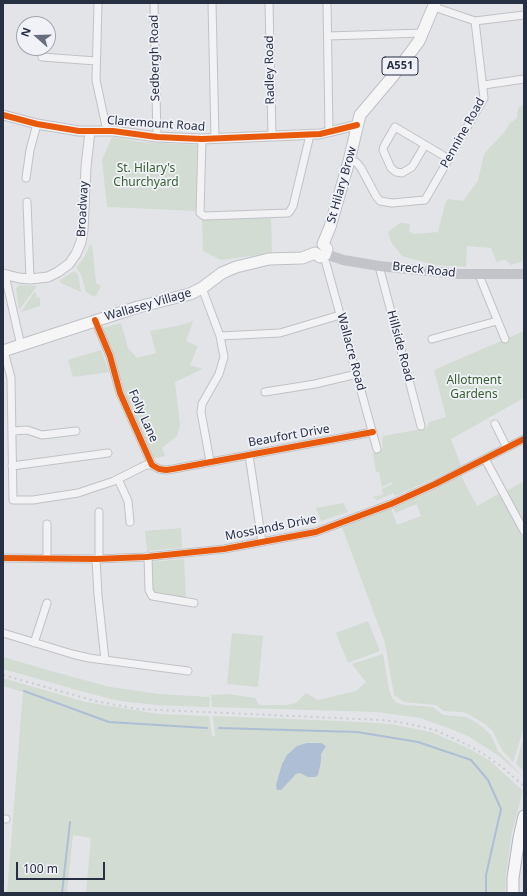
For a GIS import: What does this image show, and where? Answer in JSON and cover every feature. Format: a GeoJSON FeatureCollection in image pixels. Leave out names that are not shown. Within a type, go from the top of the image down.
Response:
{"type":"FeatureCollection","features":[{"type":"Feature","properties":{"kind":"main road","name":"A551"},"geometry":{"type":"LineString","coordinates":[[357,125],[360,115],[393,76],[419,41],[434,5]]}},
{"type":"Feature","properties":{"kind":"main road","name":"St Hilary Brow"},"geometry":{"type":"LineString","coordinates":[[322,252],[349,161],[357,125]]}},
{"type":"Feature","properties":{"kind":"main road","name":"Breck Road"},"geometry":{"type":"LineString","coordinates":[[322,252],[343,260],[378,266],[459,274],[524,274]]}},
{"type":"Feature","properties":{"kind":"main road"},"geometry":{"type":"LineString","coordinates":[[202,288],[222,273],[236,267],[269,260],[302,258],[322,252]]}},
{"type":"Feature","properties":{"kind":"main road","name":"Wallasey Village"},"geometry":{"type":"LineString","coordinates":[[4,351],[95,320],[190,294],[202,288]]}},
{"type":"Feature","properties":{"kind":"main road"},"geometry":{"type":"LineString","coordinates":[[514,893],[513,878],[524,816]]}},
{"type":"Feature","properties":{"kind":"street"},"geometry":{"type":"LineString","coordinates":[[98,3],[96,80],[107,131]]}},
{"type":"Feature","properties":{"kind":"street","name":"Sedbergh Road"},"geometry":{"type":"LineString","coordinates":[[154,3],[157,137]]}},
{"type":"Feature","properties":{"kind":"street"},"geometry":{"type":"LineString","coordinates":[[212,3],[215,138]]}},
{"type":"Feature","properties":{"kind":"street","name":"Radley Road"},"geometry":{"type":"LineString","coordinates":[[269,3],[272,136]]}},
{"type":"Feature","properties":{"kind":"street"},"geometry":{"type":"LineString","coordinates":[[327,3],[329,132]]}},
{"type":"Feature","properties":{"kind":"street"},"geometry":{"type":"LineString","coordinates":[[434,5],[475,21],[524,15]]}},
{"type":"Feature","properties":{"kind":"street","name":"Pennine Road"},"geometry":{"type":"LineString","coordinates":[[349,161],[356,162],[361,168],[380,201],[392,203],[425,200],[484,98],[484,85],[475,21]]}},
{"type":"Feature","properties":{"kind":"street"},"geometry":{"type":"LineString","coordinates":[[328,36],[423,33]]}},
{"type":"Feature","properties":{"kind":"street"},"geometry":{"type":"LineString","coordinates":[[42,57],[96,61]]}},
{"type":"Feature","properties":{"kind":"street"},"geometry":{"type":"LineString","coordinates":[[484,85],[524,79]]}},
{"type":"Feature","properties":{"kind":"street","name":"Claremount Road"},"geometry":{"type":"LineString","coordinates":[[3,115],[68,130],[107,131],[157,137],[202,139],[310,134],[329,132],[357,125]]}},
{"type":"Feature","properties":{"kind":"street"},"geometry":{"type":"LineString","coordinates":[[26,178],[30,150],[37,124]]}},
{"type":"Feature","properties":{"kind":"street"},"geometry":{"type":"LineString","coordinates":[[425,145],[412,167],[402,173],[396,172],[392,168],[383,150],[395,127],[449,159]]}},
{"type":"Feature","properties":{"kind":"street","name":"Broadway"},"geometry":{"type":"LineString","coordinates":[[30,279],[42,278],[58,272],[69,264],[76,254],[81,242],[90,131]]}},
{"type":"Feature","properties":{"kind":"street"},"geometry":{"type":"LineString","coordinates":[[202,139],[200,213],[204,216],[288,213],[293,206],[310,134]]}},
{"type":"Feature","properties":{"kind":"street"},"geometry":{"type":"LineString","coordinates":[[21,346],[4,274],[30,279],[27,202]]}},
{"type":"Feature","properties":{"kind":"street","name":"Wallacre Road"},"geometry":{"type":"LineString","coordinates":[[322,252],[377,449]]}},
{"type":"Feature","properties":{"kind":"street","name":"Hillside Road"},"geometry":{"type":"LineString","coordinates":[[378,266],[422,426]]}},
{"type":"Feature","properties":{"kind":"street"},"geometry":{"type":"LineString","coordinates":[[479,275],[505,339]]}},
{"type":"Feature","properties":{"kind":"street"},"geometry":{"type":"LineString","coordinates":[[4,351],[12,378],[13,500],[33,500],[78,493],[99,487],[118,479],[146,464],[166,470],[210,461],[201,412],[202,404],[222,366],[224,357],[220,336],[202,288]]}},
{"type":"Feature","properties":{"kind":"street"},"geometry":{"type":"LineString","coordinates":[[220,336],[280,333],[340,315]]}},
{"type":"Feature","properties":{"kind":"street","name":"Folly Lane"},"geometry":{"type":"LineString","coordinates":[[95,320],[110,356],[120,393],[152,465]]}},
{"type":"Feature","properties":{"kind":"street"},"geometry":{"type":"LineString","coordinates":[[432,339],[497,321]]}},
{"type":"Feature","properties":{"kind":"street"},"geometry":{"type":"LineString","coordinates":[[265,392],[315,384],[357,374]]}},
{"type":"Feature","properties":{"kind":"street"},"geometry":{"type":"LineString","coordinates":[[495,424],[507,448]]}},
{"type":"Feature","properties":{"kind":"street"},"geometry":{"type":"LineString","coordinates":[[13,431],[27,430],[42,436],[76,431]]}},
{"type":"Feature","properties":{"kind":"street","name":"Beaufort Drive"},"geometry":{"type":"LineString","coordinates":[[210,461],[373,432]]}},
{"type":"Feature","properties":{"kind":"street","name":"Mosslands Drive"},"geometry":{"type":"LineString","coordinates":[[3,558],[98,559],[148,556],[224,549],[316,532],[391,504],[435,484],[524,439]]}},
{"type":"Feature","properties":{"kind":"street"},"geometry":{"type":"LineString","coordinates":[[12,466],[108,454]]}},
{"type":"Feature","properties":{"kind":"street"},"geometry":{"type":"LineString","coordinates":[[249,455],[262,542]]}},
{"type":"Feature","properties":{"kind":"street"},"geometry":{"type":"LineString","coordinates":[[485,459],[524,530]]}},
{"type":"Feature","properties":{"kind":"street"},"geometry":{"type":"LineString","coordinates":[[118,479],[128,501],[130,522]]}},
{"type":"Feature","properties":{"kind":"street"},"geometry":{"type":"LineString","coordinates":[[98,512],[98,595],[105,660]]}},
{"type":"Feature","properties":{"kind":"street"},"geometry":{"type":"LineString","coordinates":[[47,524],[47,559]]}},
{"type":"Feature","properties":{"kind":"street"},"geometry":{"type":"LineString","coordinates":[[148,556],[149,590],[152,596],[194,603]]}},
{"type":"Feature","properties":{"kind":"street"},"geometry":{"type":"LineString","coordinates":[[34,643],[47,603]]}},
{"type":"Feature","properties":{"kind":"street"},"geometry":{"type":"LineString","coordinates":[[3,634],[89,658],[188,671]]}},
{"type":"Feature","properties":{"kind":"green space"},"geometry":{"type":"Polygon","coordinates":[[[524,104],[524,261],[511,265],[506,260],[501,260],[497,263],[491,248],[467,246],[466,267],[434,265],[402,256],[391,242],[388,232],[400,223],[410,224],[409,231],[413,234],[438,232],[445,204],[448,199],[463,201],[478,181],[484,154],[506,130],[510,123],[517,118],[518,108],[524,104]]]}},
{"type":"Feature","properties":{"kind":"green space","name":"St. Hilary's Churchyard"},"geometry":{"type":"Polygon","coordinates":[[[112,137],[142,142],[197,145],[196,211],[107,207],[102,160],[112,137]]]}},
{"type":"Feature","properties":{"kind":"green space"},"geometry":{"type":"Polygon","coordinates":[[[271,218],[272,253],[221,260],[203,251],[202,219],[271,218]]]}},
{"type":"Feature","properties":{"kind":"green space"},"geometry":{"type":"Polygon","coordinates":[[[90,245],[92,245],[96,283],[101,286],[95,297],[86,292],[81,274],[76,268],[85,256],[90,245]]]}},
{"type":"Feature","properties":{"kind":"green space"},"geometry":{"type":"Polygon","coordinates":[[[74,271],[78,274],[81,292],[61,283],[60,280],[74,271]]]}},
{"type":"Feature","properties":{"kind":"green space"},"geometry":{"type":"Polygon","coordinates":[[[20,285],[37,286],[19,310],[16,288],[20,285]]]}},
{"type":"Feature","properties":{"kind":"green space"},"geometry":{"type":"Polygon","coordinates":[[[35,291],[37,298],[40,297],[40,306],[21,312],[35,291]]]}},
{"type":"Feature","properties":{"kind":"green space"},"geometry":{"type":"Polygon","coordinates":[[[193,321],[186,341],[198,346],[190,365],[203,369],[175,382],[180,425],[177,436],[162,448],[165,456],[153,459],[122,386],[103,328],[121,323],[128,348],[137,358],[156,353],[150,331],[177,326],[193,321]]]}},
{"type":"Feature","properties":{"kind":"green space","name":"Allotment Gardens"},"geometry":{"type":"Polygon","coordinates":[[[524,331],[524,398],[451,439],[461,466],[395,496],[394,493],[377,500],[373,497],[383,495],[382,489],[392,484],[392,482],[382,487],[379,472],[376,472],[373,454],[383,448],[383,436],[427,428],[429,422],[446,417],[434,370],[524,331]]]}},
{"type":"Feature","properties":{"kind":"green space"},"geometry":{"type":"Polygon","coordinates":[[[101,350],[109,372],[73,377],[68,360],[101,350]]]}},
{"type":"Feature","properties":{"kind":"green space"},"geometry":{"type":"Polygon","coordinates":[[[461,476],[477,506],[500,493],[524,536],[524,728],[513,762],[502,750],[492,730],[468,714],[463,712],[444,711],[436,705],[404,702],[394,695],[385,643],[342,527],[391,508],[397,525],[421,516],[417,504],[395,513],[393,507],[461,476]]]}},
{"type":"Feature","properties":{"kind":"green space"},"geometry":{"type":"Polygon","coordinates":[[[524,481],[524,526],[505,492],[524,481]]]}},
{"type":"Feature","properties":{"kind":"green space"},"geometry":{"type":"Polygon","coordinates":[[[343,503],[348,512],[321,521],[316,508],[343,503]]]}},
{"type":"Feature","properties":{"kind":"green space"},"geometry":{"type":"Polygon","coordinates":[[[181,528],[182,548],[147,551],[145,531],[181,528]]]}},
{"type":"Feature","properties":{"kind":"green space"},"geometry":{"type":"Polygon","coordinates":[[[184,559],[186,599],[153,593],[150,562],[184,559]]]}},
{"type":"Feature","properties":{"kind":"green space"},"geometry":{"type":"Polygon","coordinates":[[[368,621],[380,651],[348,663],[336,633],[368,621]]]}},
{"type":"Feature","properties":{"kind":"green space"},"geometry":{"type":"Polygon","coordinates":[[[232,633],[263,636],[258,687],[227,684],[232,633]]]}},
{"type":"Feature","properties":{"kind":"green space"},"geometry":{"type":"Polygon","coordinates":[[[383,654],[389,689],[392,698],[397,703],[433,707],[443,715],[467,717],[491,735],[498,751],[523,777],[499,756],[468,736],[420,718],[376,712],[212,707],[211,695],[227,694],[255,698],[259,705],[287,705],[296,703],[306,693],[318,700],[356,691],[366,682],[352,664],[383,654]]]}},
{"type":"Feature","properties":{"kind":"green space"},"geometry":{"type":"Polygon","coordinates":[[[3,657],[110,687],[159,694],[210,697],[209,707],[156,705],[120,701],[3,669],[3,657]]]}},
{"type":"Feature","properties":{"kind":"green space"},"geometry":{"type":"Polygon","coordinates":[[[3,678],[86,702],[158,714],[209,716],[212,736],[215,736],[213,716],[391,724],[431,732],[468,748],[489,760],[523,791],[512,832],[505,893],[86,893],[91,838],[73,835],[67,893],[7,893],[23,692],[3,686],[3,678]]]}},
{"type":"Feature","properties":{"kind":"green space"},"geometry":{"type":"Polygon","coordinates":[[[524,736],[524,771],[516,764],[524,736]]]}},
{"type":"Feature","properties":{"kind":"water"},"geometry":{"type":"Polygon","coordinates":[[[307,743],[321,743],[326,746],[321,754],[318,775],[315,777],[308,777],[300,773],[296,774],[281,790],[277,790],[276,785],[282,764],[287,755],[297,746],[307,743]]]}},
{"type":"Feature","properties":{"kind":"waterway"},"geometry":{"type":"LineString","coordinates":[[24,691],[109,722],[207,728]]}},
{"type":"Feature","properties":{"kind":"waterway"},"geometry":{"type":"LineString","coordinates":[[219,728],[357,732],[418,742],[471,760],[488,780],[501,809],[486,875],[486,893]]}},
{"type":"Feature","properties":{"kind":"waterway"},"geometry":{"type":"LineString","coordinates":[[62,893],[70,822]]}},
{"type":"Feature","properties":{"kind":"railway"},"geometry":{"type":"LineString","coordinates":[[3,675],[95,701],[138,709],[382,720],[405,723],[435,730],[468,745],[502,767],[524,786]]}},
{"type":"Feature","properties":{"kind":"cycle path"},"geometry":{"type":"LineString","coordinates":[[3,115],[37,124],[79,131],[113,131],[157,137],[202,139],[320,134],[357,125]]}},
{"type":"Feature","properties":{"kind":"cycle path"},"geometry":{"type":"LineString","coordinates":[[95,320],[110,356],[120,393],[152,465],[159,469],[173,469],[373,432]]}},
{"type":"Feature","properties":{"kind":"cycle path"},"geometry":{"type":"LineString","coordinates":[[3,558],[96,559],[146,557],[224,549],[316,532],[391,504],[435,484],[524,439]]}}]}
